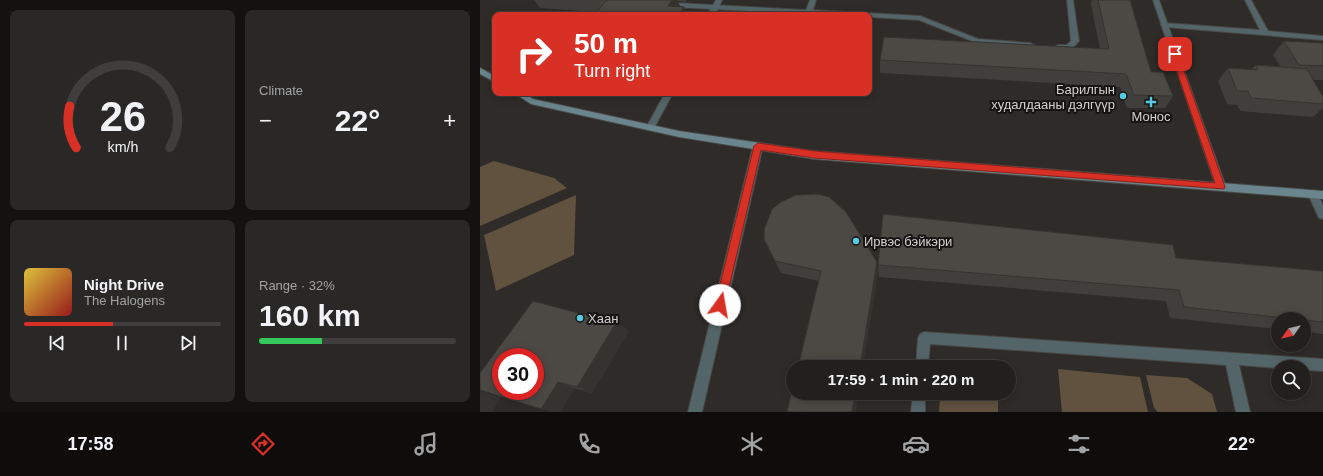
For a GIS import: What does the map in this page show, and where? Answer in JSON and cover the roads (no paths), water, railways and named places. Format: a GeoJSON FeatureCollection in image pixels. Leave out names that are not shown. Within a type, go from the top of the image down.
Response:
{"type":"FeatureCollection","features":[{"type":"Feature","properties":{"kind":"main road"},"geometry":{"type":"LineString","coordinates":[[480,70],[492,77]]}},
{"type":"Feature","properties":{"kind":"main road"},"geometry":{"type":"LineString","coordinates":[[524,96],[531,100],[650,128],[822,155],[1318,194]]}},
{"type":"Feature","properties":{"kind":"street"},"geometry":{"type":"LineString","coordinates":[[653,0],[654,4],[717,3],[809,12],[813,0]]}},
{"type":"Feature","properties":{"kind":"street"},"geometry":{"type":"LineString","coordinates":[[872,15],[920,18],[977,41],[1069,48],[1075,41],[1070,0]]}},
{"type":"Feature","properties":{"kind":"street"},"geometry":{"type":"LineString","coordinates":[[1156,0],[1221,187]]}},
{"type":"Feature","properties":{"kind":"street"},"geometry":{"type":"LineString","coordinates":[[1248,0],[1265,33]]}},
{"type":"Feature","properties":{"kind":"street"},"geometry":{"type":"LineString","coordinates":[[712,12],[717,3]]}},
{"type":"Feature","properties":{"kind":"street"},"geometry":{"type":"LineString","coordinates":[[1165,25],[1323,38]]}},
{"type":"Feature","properties":{"kind":"street"},"geometry":{"type":"LineString","coordinates":[[650,128],[667,96]]}},
{"type":"Feature","properties":{"kind":"street"},"geometry":{"type":"LineString","coordinates":[[694,411],[758,146]]}},
{"type":"Feature","properties":{"kind":"street"},"geometry":{"type":"LineString","coordinates":[[1318,194],[1323,215]]}},
{"type":"Feature","properties":{"kind":"street"},"geometry":{"type":"LineString","coordinates":[[922,360],[924,338],[1323,365]]}},
{"type":"Feature","properties":{"kind":"street"},"geometry":{"type":"LineString","coordinates":[[1230,359],[1244,412]]}},
{"type":"Feature","properties":{"kind":"street"},"geometry":{"type":"LineString","coordinates":[[918,412],[919,400]]}},
{"type":"Feature","properties":{"kind":"place","name":"Барилгын худалдааны дэлгүүр"},"geometry":{"type":"Point","coordinates":[1123,96]}},
{"type":"Feature","properties":{"kind":"place","name":"Монос"},"geometry":{"type":"Point","coordinates":[1151,102]}},
{"type":"Feature","properties":{"kind":"place","name":"Ирвэс бэйкэри"},"geometry":{"type":"Point","coordinates":[856,241]}},
{"type":"Feature","properties":{"kind":"place","name":"Хаан"},"geometry":{"type":"Point","coordinates":[580,318]}}]}
